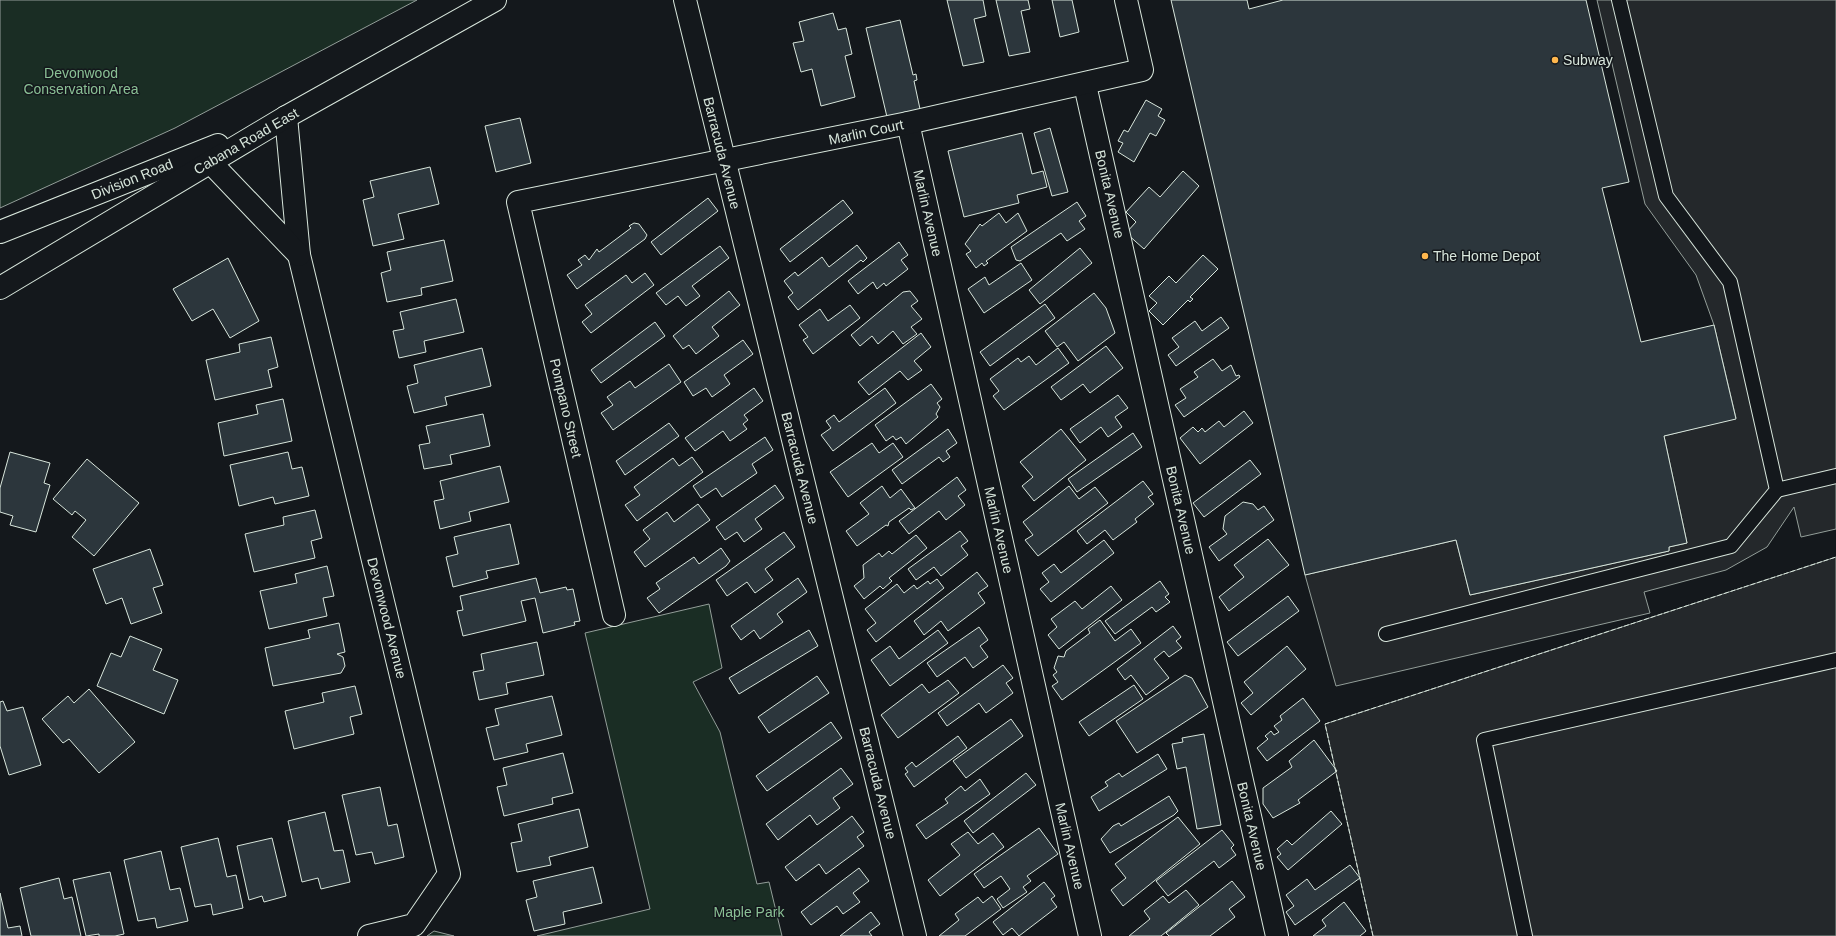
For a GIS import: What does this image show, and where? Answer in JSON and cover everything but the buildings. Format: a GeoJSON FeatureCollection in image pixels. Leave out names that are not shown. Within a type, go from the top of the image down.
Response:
{"type":"FeatureCollection","features":[{"type":"Feature","properties":{"kind":"street","name":"Cabana Road East"},"geometry":{"type":"LineString","coordinates":[[0,288],[286,117],[495,0]]}},
{"type":"Feature","properties":{"kind":"street","name":"Barracuda Avenue"},"geometry":{"type":"LineString","coordinates":[[685,0],[915,936]]}},
{"type":"Feature","properties":{"kind":"street","name":"Marlin Court"},"geometry":{"type":"LineString","coordinates":[[518,202],[908,123],[1142,70],[1126,0]]}},
{"type":"Feature","properties":{"kind":"street","name":"Bonita Avenue"},"geometry":{"type":"LineString","coordinates":[[1085,84],[1277,936]]}},
{"type":"Feature","properties":{"kind":"street","name":"Division Road"},"geometry":{"type":"LineString","coordinates":[[0,232],[286,117]]}},
{"type":"Feature","properties":{"kind":"street","name":"Devonwood Avenue"},"geometry":{"type":"LineString","coordinates":[[286,117],[299,255],[449,874],[414,925],[368,936]]}},
{"type":"Feature","properties":{"kind":"street","name":"Marlin Avenue"},"geometry":{"type":"LineString","coordinates":[[908,123],[1090,936]]}},
{"type":"Feature","properties":{"kind":"street"},"geometry":{"type":"LineString","coordinates":[[210,162],[299,255]]}},
{"type":"Feature","properties":{"kind":"street","name":"Pompano Street"},"geometry":{"type":"LineString","coordinates":[[518,202],[614,615]]}},
{"type":"Feature","properties":{"kind":"lane"},"geometry":{"type":"LineString","coordinates":[[1619,0],[1666,196],[1730,282],[1777,490]]}},
{"type":"Feature","properties":{"kind":"lane"},"geometry":{"type":"LineString","coordinates":[[1386,634],[1731,546],[1777,490],[1836,476]]}},
{"type":"Feature","properties":{"kind":"lane"},"geometry":{"type":"LineString","coordinates":[[1525,936],[1484,740],[1836,660]]}},
{"type":"Feature","properties":{"kind":"green space","name":"Devonwood Conservation Area"},"geometry":{"type":"Polygon","coordinates":[[[0,0],[417,0],[175,128],[0,208],[0,0]]]}},
{"type":"Feature","properties":{"kind":"green space","name":"Maple Park"},"geometry":{"type":"Polygon","coordinates":[[[709,604],[722,668],[693,682],[720,732],[757,884],[769,882],[782,936],[537,936],[650,909],[585,633],[709,604]]]}},
{"type":"Feature","properties":{"kind":"green space"},"geometry":{"type":"Polygon","coordinates":[[[434,931],[454,936],[427,936],[434,931]]]}},
{"type":"Feature","properties":{"kind":"shaded area"},"geometry":{"type":"Polygon","coordinates":[[[1597,0],[1836,0],[1836,529],[1801,537],[1794,507],[1767,547],[1726,570],[1644,592],[1650,613],[1336,686],[1305,575],[1456,540],[1470,595],[1669,551],[1669,547],[1687,543],[1664,436],[1736,418],[1714,325],[1696,275],[1645,204],[1597,0]]]}},
{"type":"Feature","properties":{"kind":"shaded area"},"geometry":{"type":"Polygon","coordinates":[[[1836,557],[1836,936],[1373,936],[1325,724],[1836,557]]]}},
{"type":"Feature","properties":{"kind":"fence"},"geometry":{"type":"LineString","coordinates":[[1373,936],[1325,724],[1836,557]]}},
{"type":"Feature","properties":{"kind":"place","name":"Subway"},"geometry":{"type":"Point","coordinates":[1555,60]}},
{"type":"Feature","properties":{"kind":"place","name":"The Home Depot"},"geometry":{"type":"Point","coordinates":[1425,256]}}]}
